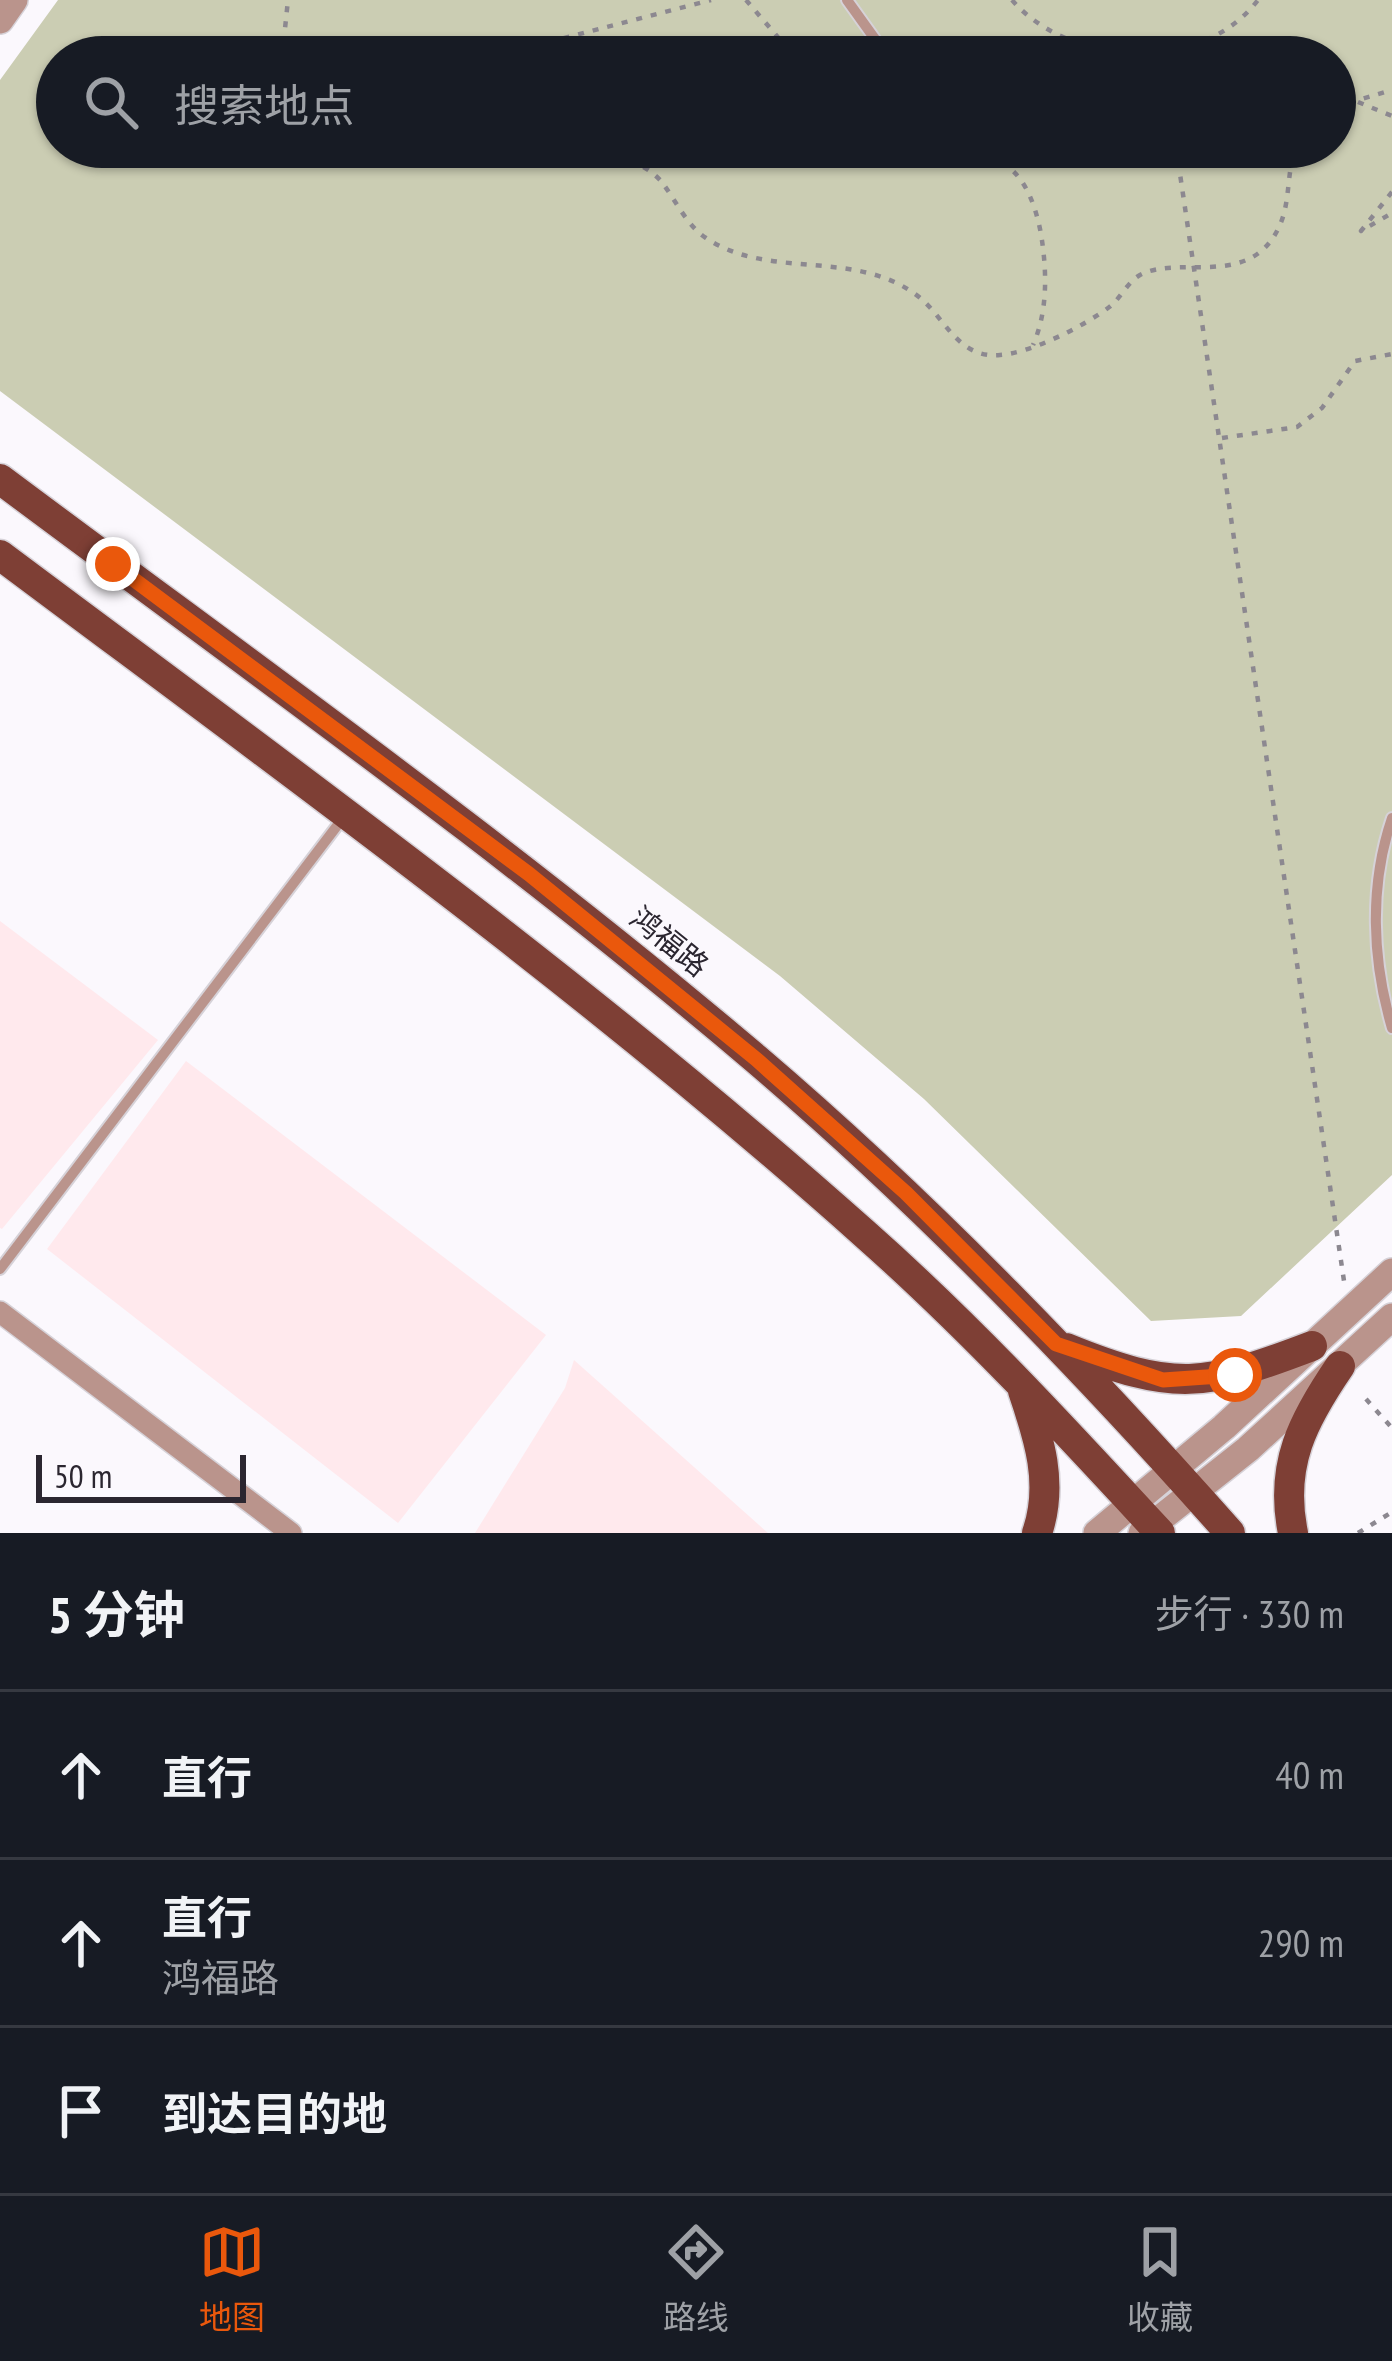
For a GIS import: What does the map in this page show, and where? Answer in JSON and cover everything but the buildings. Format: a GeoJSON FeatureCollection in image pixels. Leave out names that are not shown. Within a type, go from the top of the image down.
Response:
{"type":"FeatureCollection","features":[{"type":"Feature","properties":{"kind":"main road","name":"鸿福路"},"geometry":{"type":"LineString","coordinates":[[0,479],[529,874],[756,1059],[906,1193],[1056,1344],[1230,1533]]}},
{"type":"Feature","properties":{"kind":"main road"},"geometry":{"type":"LineString","coordinates":[[0,554],[495,926],[711,1102],[868,1236],[1020,1379],[1147,1524]]}},
{"type":"Feature","properties":{"kind":"main road"},"geometry":{"type":"LineString","coordinates":[[1056,1344],[1120,1370],[1163,1380],[1202,1382],[1235,1375],[1312,1346]]}},
{"type":"Feature","properties":{"kind":"main road"},"geometry":{"type":"LineString","coordinates":[[1293,1533],[1287,1504],[1291,1450],[1308,1412],[1340,1366]]}},
{"type":"Feature","properties":{"kind":"main road"},"geometry":{"type":"LineString","coordinates":[[1020,1379],[1041,1446],[1046,1506],[1037,1533]]}},
{"type":"Feature","properties":{"kind":"street"},"geometry":{"type":"LineString","coordinates":[[0,20],[14,0]]}},
{"type":"Feature","properties":{"kind":"street"},"geometry":{"type":"LineString","coordinates":[[1097,1533],[1147,1524],[1312,1346],[1392,1272]]}},
{"type":"Feature","properties":{"kind":"street"},"geometry":{"type":"LineString","coordinates":[[1183,1480],[1340,1366],[1392,1317]]}},
{"type":"Feature","properties":{"kind":"street"},"geometry":{"type":"LineString","coordinates":[[4,1322],[291,1533]]}},
{"type":"Feature","properties":{"kind":"lane"},"geometry":{"type":"LineString","coordinates":[[847,0],[873,36]]}},
{"type":"Feature","properties":{"kind":"lane"},"geometry":{"type":"LineString","coordinates":[[0,1269],[346,814]]}},
{"type":"Feature","properties":{"kind":"lane"},"geometry":{"type":"LineString","coordinates":[[1392,818],[1382,847],[1374,967],[1392,1028]]}},
{"type":"Feature","properties":{"kind":"path"},"geometry":{"type":"LineString","coordinates":[[284,36],[288,0]]}},
{"type":"Feature","properties":{"kind":"path"},"geometry":{"type":"LineString","coordinates":[[571,36],[711,0]]}},
{"type":"Feature","properties":{"kind":"path"},"geometry":{"type":"LineString","coordinates":[[746,0],[777,36]]}},
{"type":"Feature","properties":{"kind":"path"},"geometry":{"type":"LineString","coordinates":[[1012,0],[1061,36]]}},
{"type":"Feature","properties":{"kind":"path"},"geometry":{"type":"LineString","coordinates":[[1211,36],[1258,0]]}},
{"type":"Feature","properties":{"kind":"path"},"geometry":{"type":"LineString","coordinates":[[1356,101],[1392,90]]}},
{"type":"Feature","properties":{"kind":"path"},"geometry":{"type":"LineString","coordinates":[[1356,101],[1389,115]]}},
{"type":"Feature","properties":{"kind":"path"},"geometry":{"type":"LineString","coordinates":[[643,168],[657,176],[701,235],[737,256],[870,272],[918,295],[969,351],[995,356],[1033,345],[1109,308],[1141,274],[1194,270],[1258,255],[1277,233],[1291,168]]}},
{"type":"Feature","properties":{"kind":"path"},"geometry":{"type":"LineString","coordinates":[[1010,168],[1034,196],[1043,246],[1044,319],[1033,345]]}},
{"type":"Feature","properties":{"kind":"path"},"geometry":{"type":"LineString","coordinates":[[1179,168],[1348,1312]]}},
{"type":"Feature","properties":{"kind":"path"},"geometry":{"type":"LineString","coordinates":[[1392,192],[1361,231],[1392,212]]}},
{"type":"Feature","properties":{"kind":"path"},"geometry":{"type":"LineString","coordinates":[[1219,439],[1298,427],[1322,408],[1354,361],[1392,354]]}},
{"type":"Feature","properties":{"kind":"path"},"geometry":{"type":"LineString","coordinates":[[1366,1399],[1392,1428]]}},
{"type":"Feature","properties":{"kind":"path"},"geometry":{"type":"LineString","coordinates":[[1358,1533],[1392,1512]]}},
{"type":"Feature","properties":{"kind":"shaded area"},"geometry":{"type":"Polygon","coordinates":[[[0,921],[158,1040],[2,1229],[0,1228],[0,921]]]}},
{"type":"Feature","properties":{"kind":"shaded area"},"geometry":{"type":"Polygon","coordinates":[[[186,1061],[546,1335],[398,1523],[47,1249],[186,1061]]]}},
{"type":"Feature","properties":{"kind":"shaded area"},"geometry":{"type":"Polygon","coordinates":[[[574,1360],[768,1533],[475,1533],[565,1388],[574,1360]]]}},
{"type":"Feature","properties":{"kind":"green space"},"geometry":{"type":"Polygon","coordinates":[[[58,0],[1392,0],[1392,1175],[1241,1316],[1151,1321],[924,1099],[780,976],[0,391],[0,80],[58,0]]]}},
{"type":"Feature","properties":{"kind":"route"},"geometry":{"type":"LineString","coordinates":[[113,564],[529,874],[756,1059],[906,1193],[1056,1344],[1120,1370],[1163,1380],[1202,1382],[1235,1375]]}}]}
